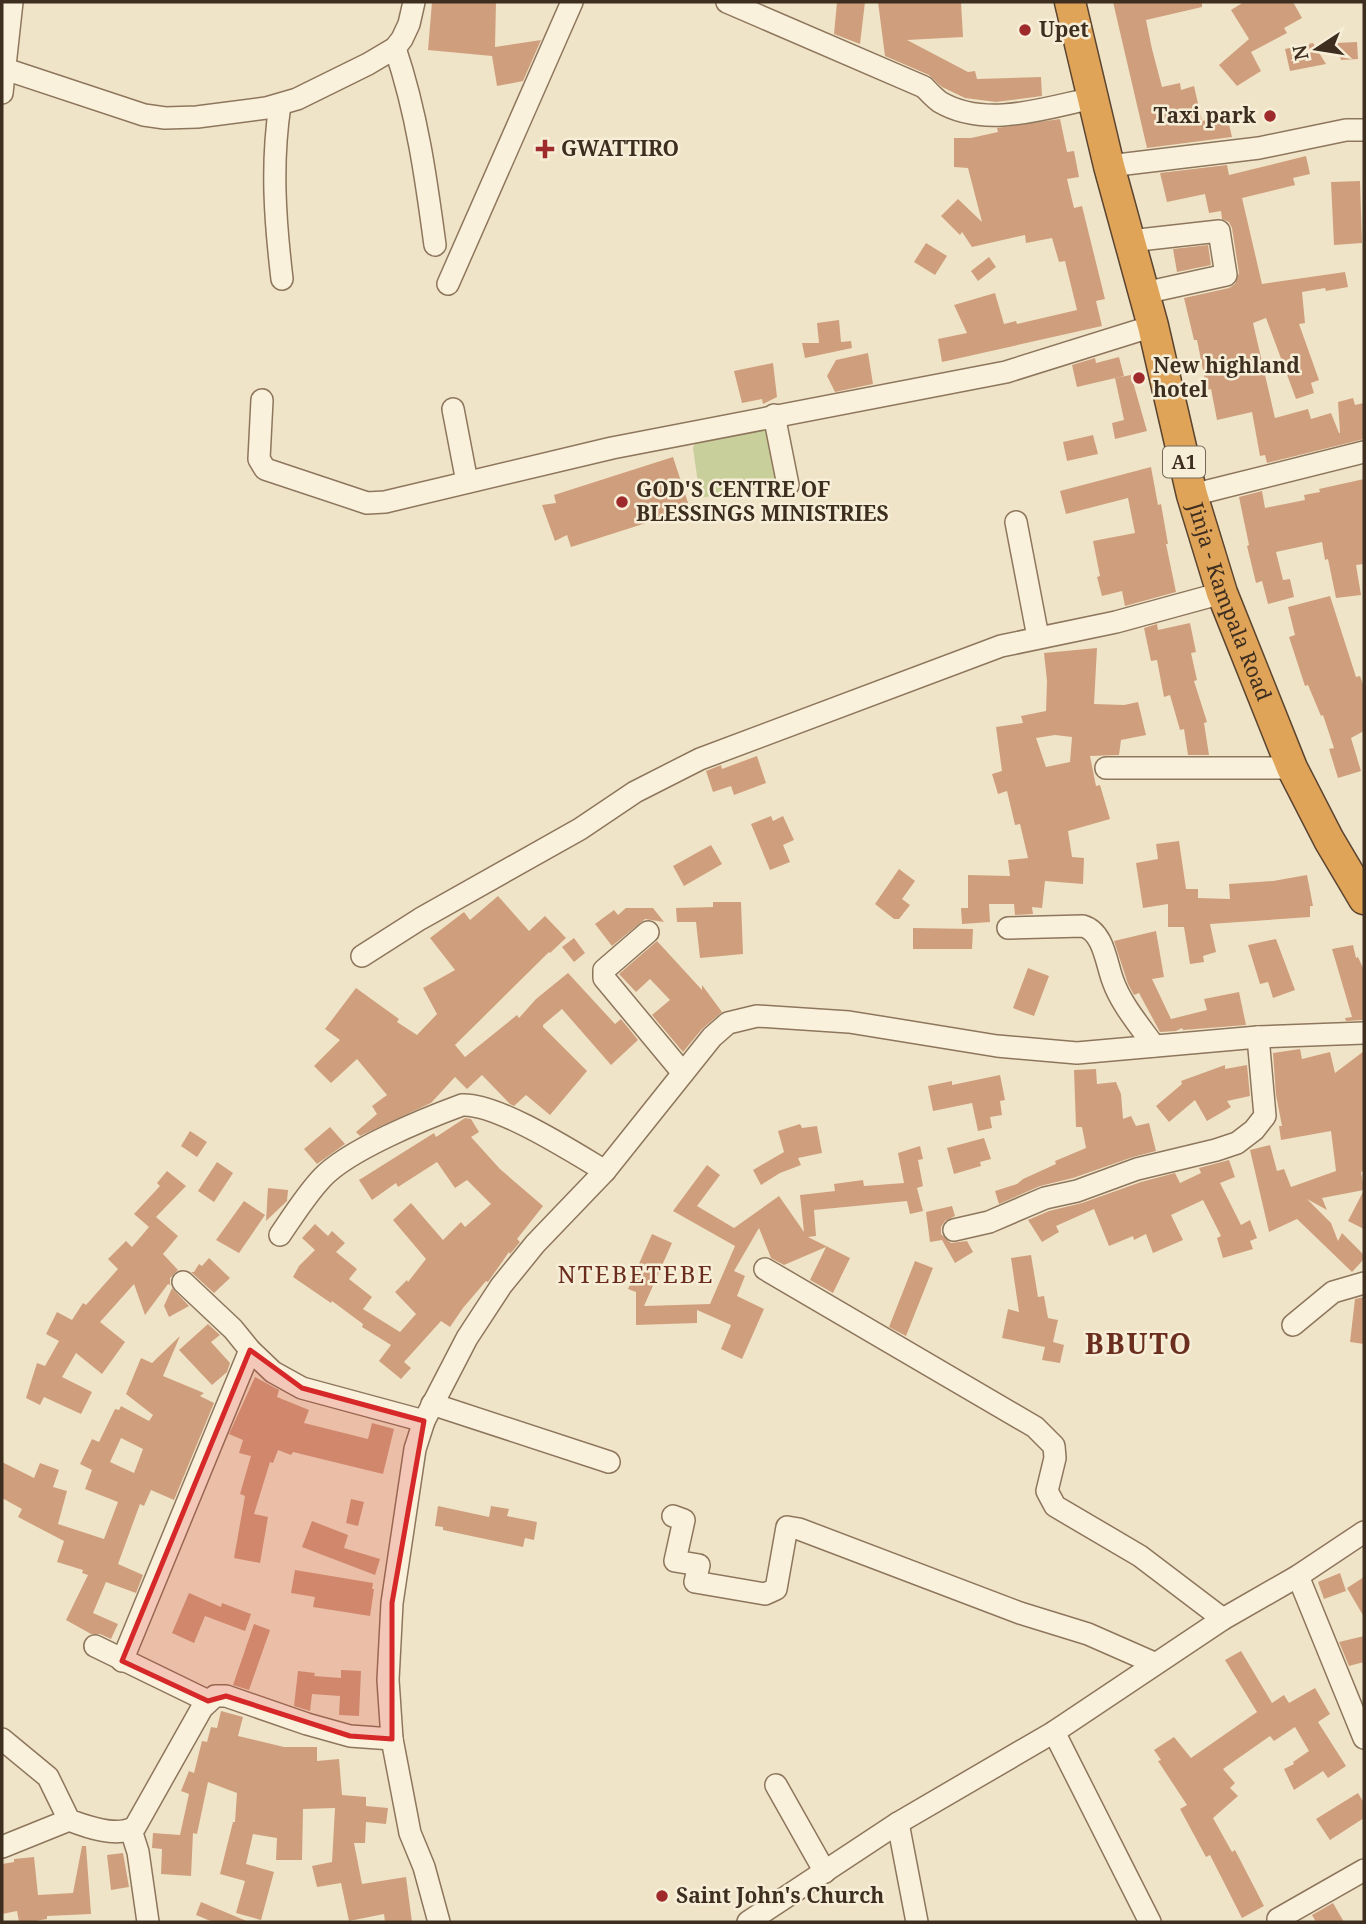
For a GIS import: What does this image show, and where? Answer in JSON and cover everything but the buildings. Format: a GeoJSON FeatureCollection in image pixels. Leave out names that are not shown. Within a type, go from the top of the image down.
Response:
{"type":"FeatureCollection","features":[{"type":"Feature","properties":{"kind":"highway","name":"Jinja - Kampala Road"},"geometry":{"type":"LineString","coordinates":[[1070,2],[1153,326],[1192,495],[1222,593],[1292,768],[1364,898]]}},
{"type":"Feature","properties":{"kind":"street"},"geometry":{"type":"LineString","coordinates":[[2,93],[12,2]]}},
{"type":"Feature","properties":{"kind":"street"},"geometry":{"type":"LineString","coordinates":[[4,69],[121,108],[165,118],[197,117],[280,106],[368,64],[395,48],[409,24],[414,2]]}},
{"type":"Feature","properties":{"kind":"street"},"geometry":{"type":"LineString","coordinates":[[448,284],[572,2]]}},
{"type":"Feature","properties":{"kind":"street"},"geometry":{"type":"LineString","coordinates":[[727,2],[924,87],[940,102],[962,110],[988,115],[1018,114],[1093,98]]}},
{"type":"Feature","properties":{"kind":"street"},"geometry":{"type":"LineString","coordinates":[[395,48],[410,93],[421,141],[435,245]]}},
{"type":"Feature","properties":{"kind":"street"},"geometry":{"type":"LineString","coordinates":[[280,106],[275,137],[273,186],[282,279]]}},
{"type":"Feature","properties":{"kind":"street"},"geometry":{"type":"LineString","coordinates":[[1110,166],[1259,148],[1346,130],[1364,130]]}},
{"type":"Feature","properties":{"kind":"street"},"geometry":{"type":"LineString","coordinates":[[1130,241],[1219,232],[1226,275],[1144,293]]}},
{"type":"Feature","properties":{"kind":"street"},"geometry":{"type":"LineString","coordinates":[[262,400],[259,459],[265,469],[367,503],[385,502],[612,448],[1006,372],[1153,326]]}},
{"type":"Feature","properties":{"kind":"street"},"geometry":{"type":"LineString","coordinates":[[453,410],[467,482]]}},
{"type":"Feature","properties":{"kind":"street"},"geometry":{"type":"LineString","coordinates":[[774,415],[788,485]]}},
{"type":"Feature","properties":{"kind":"street"},"geometry":{"type":"LineString","coordinates":[[1192,495],[1364,452]]}},
{"type":"Feature","properties":{"kind":"street"},"geometry":{"type":"LineString","coordinates":[[1016,522],[1038,637]]}},
{"type":"Feature","properties":{"kind":"street"},"geometry":{"type":"LineString","coordinates":[[362,956],[420,919],[579,829],[635,792],[700,759],[1001,646],[1115,622],[1222,593]]}},
{"type":"Feature","properties":{"kind":"street"},"geometry":{"type":"LineString","coordinates":[[1106,768],[1292,768]]}},
{"type":"Feature","properties":{"kind":"street"},"geometry":{"type":"LineString","coordinates":[[1008,928],[1090,928],[1097,936],[1114,985],[1154,1046]]}},
{"type":"Feature","properties":{"kind":"street"},"geometry":{"type":"LineString","coordinates":[[648,932],[604,970],[604,978],[683,1073]]}},
{"type":"Feature","properties":{"kind":"street"},"geometry":{"type":"LineString","coordinates":[[439,1922],[424,1867],[410,1833],[392,1739],[388,1680],[392,1603],[415,1449],[428,1413],[467,1338],[501,1286],[535,1244],[605,1171],[712,1037],[727,1023],[757,1016],[849,1022],[997,1046],[1065,1052],[1258,1037],[1364,1033]]}},
{"type":"Feature","properties":{"kind":"street"},"geometry":{"type":"LineString","coordinates":[[954,1230],[989,1222],[1045,1198],[1077,1191],[1137,1169],[1237,1143],[1254,1130],[1265,1116],[1258,1037]]}},
{"type":"Feature","properties":{"kind":"street"},"geometry":{"type":"LineString","coordinates":[[279,1235],[323,1177],[339,1164],[384,1138],[462,1105],[474,1104],[542,1133],[605,1171]]}},
{"type":"Feature","properties":{"kind":"street"},"geometry":{"type":"LineString","coordinates":[[765,1269],[1035,1427],[1054,1446],[1055,1458],[1047,1491],[1055,1506],[1140,1556],[1223,1619]]}},
{"type":"Feature","properties":{"kind":"street"},"geometry":{"type":"LineString","coordinates":[[183,1282],[233,1329],[273,1372],[302,1388],[428,1413],[609,1462]]}},
{"type":"Feature","properties":{"kind":"street"},"geometry":{"type":"LineString","coordinates":[[1293,1325],[1333,1292],[1364,1283]]}},
{"type":"Feature","properties":{"kind":"street"},"geometry":{"type":"LineString","coordinates":[[122,1661],[250,1350]]}},
{"type":"Feature","properties":{"kind":"street"},"geometry":{"type":"LineString","coordinates":[[673,1516],[684,1520],[676,1561],[699,1565],[695,1582],[765,1594],[776,1589],[787,1527],[799,1529],[1020,1613],[1088,1634],[1154,1663]]}},
{"type":"Feature","properties":{"kind":"street"},"geometry":{"type":"LineString","coordinates":[[748,1922],[898,1823],[1054,1732],[1154,1663],[1298,1576],[1364,1532]]}},
{"type":"Feature","properties":{"kind":"street"},"geometry":{"type":"LineString","coordinates":[[1298,1576],[1364,1738]]}},
{"type":"Feature","properties":{"kind":"street"},"geometry":{"type":"LineString","coordinates":[[95,1646],[208,1701]]}},
{"type":"Feature","properties":{"kind":"street"},"geometry":{"type":"LineString","coordinates":[[2,1739],[48,1777],[69,1820],[86,1827],[119,1831],[135,1827],[202,1708],[215,1696],[226,1696],[350,1736],[392,1739]]}},
{"type":"Feature","properties":{"kind":"street"},"geometry":{"type":"LineString","coordinates":[[1054,1732],[1150,1922]]}},
{"type":"Feature","properties":{"kind":"street"},"geometry":{"type":"LineString","coordinates":[[776,1785],[825,1872]]}},
{"type":"Feature","properties":{"kind":"street"},"geometry":{"type":"LineString","coordinates":[[2,1847],[69,1820]]}},
{"type":"Feature","properties":{"kind":"street"},"geometry":{"type":"LineString","coordinates":[[898,1823],[917,1922]]}},
{"type":"Feature","properties":{"kind":"street"},"geometry":{"type":"LineString","coordinates":[[131,1830],[138,1852],[148,1922]]}},
{"type":"Feature","properties":{"kind":"street"},"geometry":{"type":"LineString","coordinates":[[1278,1919],[1364,1870]]}},
{"type":"Feature","properties":{"kind":"highlighted area"},"geometry":{"type":"Polygon","coordinates":[[[250,1350],[302,1388],[424,1421],[392,1603],[392,1739],[350,1736],[226,1696],[208,1701],[122,1661],[250,1350]]]}},
{"type":"Feature","properties":{"kind":"green space"},"geometry":{"type":"Polygon","coordinates":[[[772,427],[781,484],[700,498],[693,448],[695,443],[772,427]]]}},
{"type":"Feature","properties":{"kind":"place","name":"Upet"},"geometry":{"type":"Point","coordinates":[1025,30]}},
{"type":"Feature","properties":{"kind":"place","name":"Taxi park"},"geometry":{"type":"Point","coordinates":[1270,116]}},
{"type":"Feature","properties":{"kind":"place","name":"GWATTIRO"},"geometry":{"type":"Point","coordinates":[545,149]}},
{"type":"Feature","properties":{"kind":"place","name":"New highland hotel"},"geometry":{"type":"Point","coordinates":[1139,378]}},
{"type":"Feature","properties":{"kind":"place","name":"GOD'S CENTRE OF BLESSINGS MINISTRIES"},"geometry":{"type":"Point","coordinates":[622,502]}},
{"type":"Feature","properties":{"kind":"place","name":"Saint John's Church"},"geometry":{"type":"Point","coordinates":[662,1896]}},
{"type":"Feature","properties":{"kind":"district","name":"NTEBETEBE"},"geometry":{"type":"Point","coordinates":[636,1275]}},
{"type":"Feature","properties":{"kind":"district","name":"BBUTO"},"geometry":{"type":"Point","coordinates":[1139,1344]}}]}
